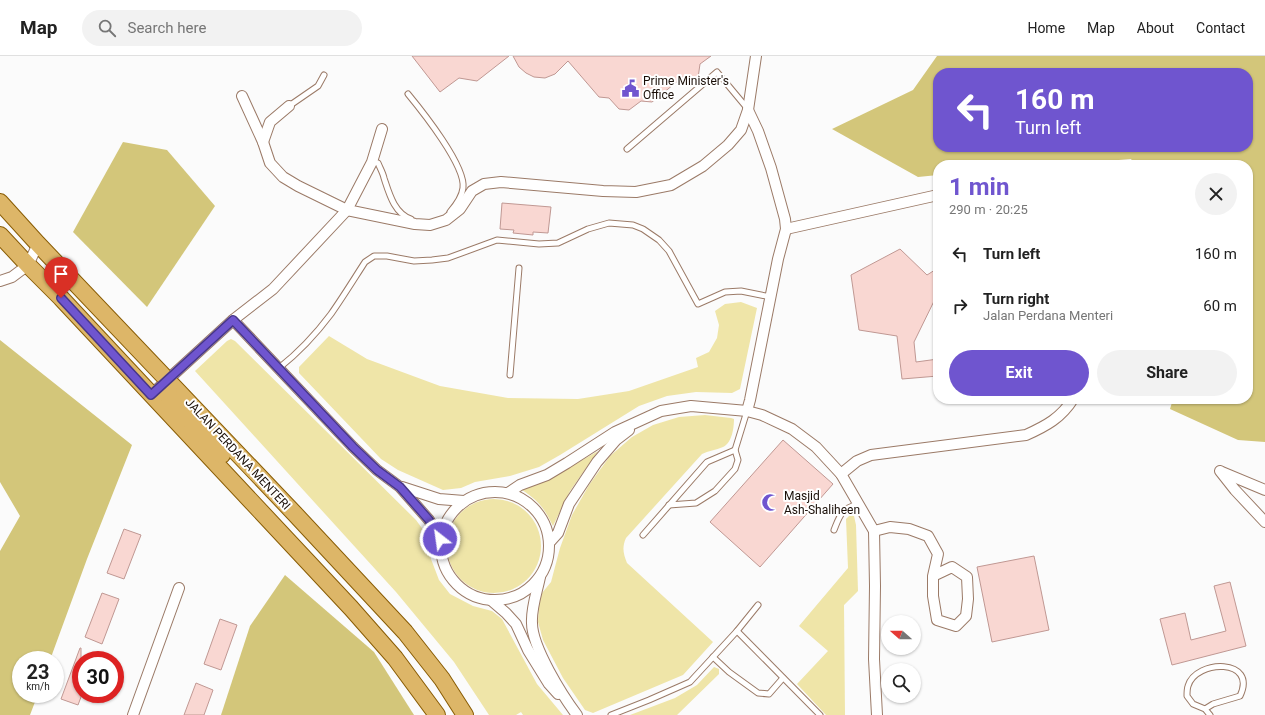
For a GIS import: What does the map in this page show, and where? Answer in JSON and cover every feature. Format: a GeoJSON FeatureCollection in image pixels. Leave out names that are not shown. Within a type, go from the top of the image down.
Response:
{"type":"FeatureCollection","features":[{"type":"Feature","properties":{"kind":"main road","name":"JALAN PERDANA MENTERI"},"geometry":{"type":"LineString","coordinates":[[0,202],[38,244],[295,514],[404,632],[442,679],[465,715]]}},
{"type":"Feature","properties":{"kind":"main road","name":"JALAN PERDANA MENTERI"},"geometry":{"type":"LineString","coordinates":[[0,235],[320,574],[395,658],[437,715]]}},
{"type":"Feature","properties":{"kind":"main road"},"geometry":{"type":"LineString","coordinates":[[168,379],[169,398],[254,489],[263,514]]}},
{"type":"Feature","properties":{"kind":"street"},"geometry":{"type":"LineString","coordinates":[[242,96],[263,142],[270,163],[283,177],[347,210],[415,224],[430,225],[446,220],[460,209],[472,191],[484,184],[501,182],[602,191],[636,192],[671,185],[703,166],[728,145],[741,130],[748,110],[756,56]]}},
{"type":"Feature","properties":{"kind":"street"},"geometry":{"type":"LineString","coordinates":[[263,142],[270,122],[289,106]]}},
{"type":"Feature","properties":{"kind":"street"},"geometry":{"type":"LineString","coordinates":[[746,410],[750,400],[778,259],[786,229],[785,219],[771,168],[758,131],[748,110]]}},
{"type":"Feature","properties":{"kind":"street"},"geometry":{"type":"LineString","coordinates":[[151,395],[233,320],[273,289],[347,210],[372,162],[382,129]]}},
{"type":"Feature","properties":{"kind":"street"},"geometry":{"type":"LineString","coordinates":[[786,229],[933,197]]}},
{"type":"Feature","properties":{"kind":"street"},"geometry":{"type":"LineString","coordinates":[[0,281],[12,277],[28,265],[38,244]]}},
{"type":"Feature","properties":{"kind":"street"},"geometry":{"type":"LineString","coordinates":[[233,320],[353,447],[377,470],[400,487],[429,520],[440,539]]}},
{"type":"Feature","properties":{"kind":"street"},"geometry":{"type":"LineString","coordinates":[[841,474],[857,461],[871,455],[1026,435],[1046,426],[1060,416],[1069,404]]}},
{"type":"Feature","properties":{"kind":"street"},"geometry":{"type":"LineString","coordinates":[[508,493],[520,485],[547,475],[614,432],[661,411],[691,406],[746,410],[762,415],[792,429],[816,447],[841,474],[874,531],[874,659],[877,715]]}},
{"type":"Feature","properties":{"kind":"street"},"geometry":{"type":"LineString","coordinates":[[549,543],[558,532],[569,504],[597,462],[616,440],[641,419]]}},
{"type":"Feature","properties":{"kind":"street"},"geometry":{"type":"LineString","coordinates":[[1265,490],[1220,471],[1235,490],[1265,522]]}},
{"type":"Feature","properties":{"kind":"street"},"geometry":{"type":"LineString","coordinates":[[400,487],[438,500],[464,501]]}},
{"type":"Feature","properties":{"kind":"street"},"geometry":{"type":"LineString","coordinates":[[540,576],[528,590],[510,599],[492,601],[474,597],[459,588],[448,574],[441,557],[440,539],[445,524],[453,511],[464,501],[478,494],[493,491],[508,493],[524,500],[537,511],[546,526],[549,543],[548,560],[540,576],[533,607],[532,624],[538,647],[553,678],[576,714]]}},
{"type":"Feature","properties":{"kind":"street"},"geometry":{"type":"LineString","coordinates":[[874,531],[890,527],[909,529],[928,536],[938,554],[933,576],[933,596],[937,620],[956,626],[966,616],[968,599],[967,577],[952,567],[933,576]]}},
{"type":"Feature","properties":{"kind":"street"},"geometry":{"type":"LineString","coordinates":[[133,715],[178,588]]}},
{"type":"Feature","properties":{"kind":"street"},"geometry":{"type":"LineString","coordinates":[[492,601],[516,624],[528,650],[549,684],[576,714]]}},
{"type":"Feature","properties":{"kind":"lane"},"geometry":{"type":"LineString","coordinates":[[627,149],[717,72],[748,110]]}},
{"type":"Feature","properties":{"kind":"lane"},"geometry":{"type":"LineString","coordinates":[[289,106],[318,86],[324,75]]}},
{"type":"Feature","properties":{"kind":"lane"},"geometry":{"type":"LineString","coordinates":[[372,162],[378,163],[393,204],[406,217],[421,222],[440,218],[449,213],[458,203],[463,188],[462,174],[456,161],[426,115],[408,94]]}},
{"type":"Feature","properties":{"kind":"lane"},"geometry":{"type":"LineString","coordinates":[[279,368],[318,330],[332,313],[366,262],[374,256],[387,256],[414,261],[432,260],[448,258],[497,240],[539,244],[558,244],[588,229],[610,223],[632,225],[643,229],[659,240],[669,250],[698,304],[725,292],[741,291],[771,297]]}},
{"type":"Feature","properties":{"kind":"lane"},"geometry":{"type":"LineString","coordinates":[[510,375],[519,268]]}},
{"type":"Feature","properties":{"kind":"lane"},"geometry":{"type":"LineString","coordinates":[[669,505],[696,503],[715,491],[735,469],[738,460],[735,450],[746,410]]}},
{"type":"Feature","properties":{"kind":"lane"},"geometry":{"type":"LineString","coordinates":[[643,535],[707,462],[735,450]]}},
{"type":"Feature","properties":{"kind":"lane"},"geometry":{"type":"LineString","coordinates":[[834,530],[841,513],[849,507],[858,504]]}},
{"type":"Feature","properties":{"kind":"lane"},"geometry":{"type":"LineString","coordinates":[[611,715],[690,682],[737,631],[758,605]]}},
{"type":"Feature","properties":{"kind":"lane"},"geometry":{"type":"LineString","coordinates":[[737,631],[820,715]]}},
{"type":"Feature","properties":{"kind":"lane"},"geometry":{"type":"LineString","coordinates":[[713,657],[729,672],[758,694],[769,694],[783,678]]}},
{"type":"Feature","properties":{"kind":"lane"},"geometry":{"type":"LineString","coordinates":[[1205,709],[1213,704],[1240,696],[1244,682],[1240,673],[1232,668],[1221,666],[1201,671],[1193,678],[1188,686],[1186,696],[1193,704],[1205,709],[1210,715]]}},
{"type":"Feature","properties":{"kind":"shaded area"},"geometry":{"type":"Polygon","coordinates":[[[937,56],[1265,56],[1265,442],[1238,440],[1170,409],[1172,404],[1253,404],[1253,160],[933,160],[933,176],[918,177],[832,129],[913,90],[937,56]]]}},
{"type":"Feature","properties":{"kind":"shaded area"},"geometry":{"type":"Polygon","coordinates":[[[123,142],[167,150],[215,206],[147,307],[73,232],[123,142]]]}},
{"type":"Feature","properties":{"kind":"shaded area"},"geometry":{"type":"Polygon","coordinates":[[[741,302],[757,308],[740,389],[732,393],[696,392],[667,396],[639,406],[539,467],[510,476],[475,482],[461,488],[443,490],[398,470],[381,459],[299,373],[299,367],[329,336],[367,359],[440,386],[508,398],[578,399],[629,391],[698,367],[696,358],[709,352],[717,338],[719,325],[715,311],[725,304],[741,302]]]}},
{"type":"Feature","properties":{"kind":"shaded area"},"geometry":{"type":"Polygon","coordinates":[[[231,339],[235,341],[416,520],[424,531],[431,559],[439,580],[450,594],[473,606],[492,611],[502,619],[537,684],[563,715],[523,715],[521,712],[516,715],[489,715],[454,662],[396,592],[195,371],[231,339]]]}},
{"type":"Feature","properties":{"kind":"shaded area"},"geometry":{"type":"Polygon","coordinates":[[[0,340],[132,445],[87,559],[53,651],[12,651],[12,703],[35,703],[30,715],[0,715],[0,551],[20,516],[0,482],[0,340]]]}},
{"type":"Feature","properties":{"kind":"shaded area"},"geometry":{"type":"Polygon","coordinates":[[[705,415],[734,419],[733,431],[729,442],[723,447],[702,454],[626,538],[624,550],[627,563],[713,642],[683,675],[593,713],[585,710],[563,678],[543,640],[538,622],[539,603],[542,593],[551,582],[560,548],[572,515],[589,485],[610,456],[632,437],[653,425],[679,417],[705,415]]]}},
{"type":"Feature","properties":{"kind":"shaded area"},"geometry":{"type":"Polygon","coordinates":[[[598,451],[570,491],[553,526],[547,514],[540,505],[522,490],[546,481],[598,451]]]}},
{"type":"Feature","properties":{"kind":"shaded area"},"geometry":{"type":"Polygon","coordinates":[[[494,499],[512,503],[527,513],[537,528],[541,546],[537,564],[527,579],[512,589],[494,593],[476,589],[461,579],[451,564],[447,546],[451,528],[461,513],[476,503],[494,499]]]}},
{"type":"Feature","properties":{"kind":"shaded area"},"geometry":{"type":"Polygon","coordinates":[[[850,515],[854,516],[856,525],[858,591],[844,605],[845,715],[826,715],[797,684],[828,651],[799,626],[848,568],[846,519],[850,515]]]}},
{"type":"Feature","properties":{"kind":"shaded area"},"geometry":{"type":"Polygon","coordinates":[[[285,575],[374,652],[414,715],[221,715],[250,626],[285,575]]]}},
{"type":"Feature","properties":{"kind":"shaded area"},"geometry":{"type":"Polygon","coordinates":[[[714,667],[719,669],[719,674],[677,715],[630,715],[675,698],[697,685],[714,667]]]}},
{"type":"Feature","properties":{"kind":"building"},"geometry":{"type":"Polygon","coordinates":[[[412,56],[509,56],[477,81],[459,78],[440,92],[412,56]]]}},
{"type":"Feature","properties":{"kind":"building","name":"Prime Minister's Office"},"geometry":{"type":"Polygon","coordinates":[[[513,56],[711,56],[700,64],[698,78],[684,76],[652,102],[641,101],[629,110],[619,109],[609,98],[599,97],[568,61],[555,74],[545,78],[534,77],[519,67],[513,56]]]}},
{"type":"Feature","properties":{"kind":"building"},"geometry":{"type":"Polygon","coordinates":[[[502,203],[551,207],[548,233],[533,232],[533,235],[513,233],[514,230],[500,229],[502,203]]]}},
{"type":"Feature","properties":{"kind":"building"},"geometry":{"type":"Polygon","coordinates":[[[900,249],[927,275],[933,271],[933,303],[914,342],[916,362],[933,360],[933,376],[902,379],[897,336],[859,330],[851,275],[900,249]]]}},
{"type":"Feature","properties":{"kind":"building","name":"Masjid Ash-Shaliheen"},"geometry":{"type":"Polygon","coordinates":[[[783,440],[833,484],[760,567],[710,522],[783,440]]]}},
{"type":"Feature","properties":{"kind":"building"},"geometry":{"type":"Polygon","coordinates":[[[124,529],[141,535],[124,579],[107,573],[124,529]]]}},
{"type":"Feature","properties":{"kind":"building"},"geometry":{"type":"Polygon","coordinates":[[[1034,556],[1049,630],[992,642],[977,567],[1034,556]]]}},
{"type":"Feature","properties":{"kind":"building"},"geometry":{"type":"Polygon","coordinates":[[[1230,582],[1246,646],[1172,665],[1160,619],[1185,613],[1191,640],[1226,631],[1214,586],[1230,582]]]}},
{"type":"Feature","properties":{"kind":"building"},"geometry":{"type":"Polygon","coordinates":[[[102,593],[119,599],[102,644],[85,637],[102,593]]]}},
{"type":"Feature","properties":{"kind":"building"},"geometry":{"type":"Polygon","coordinates":[[[220,619],[237,625],[221,670],[204,664],[220,619]]]}},
{"type":"Feature","properties":{"kind":"building"},"geometry":{"type":"Polygon","coordinates":[[[72,669],[72,703],[64,700],[64,691],[72,669]]]}},
{"type":"Feature","properties":{"kind":"building"},"geometry":{"type":"Polygon","coordinates":[[[196,683],[213,690],[204,715],[184,715],[196,683]]]}},
{"type":"Feature","properties":{"kind":"place","name":"Prime Minister's Office"},"geometry":{"type":"Point","coordinates":[630,88]}},
{"type":"Feature","properties":{"kind":"place","name":"Masjid Ash-Shaliheen"},"geometry":{"type":"Point","coordinates":[771,503]}},
{"type":"Feature","properties":{"kind":"route"},"geometry":{"type":"LineString","coordinates":[[61,298],[151,395],[233,320],[353,447],[377,470],[400,487],[429,520],[440,539]]}}]}
